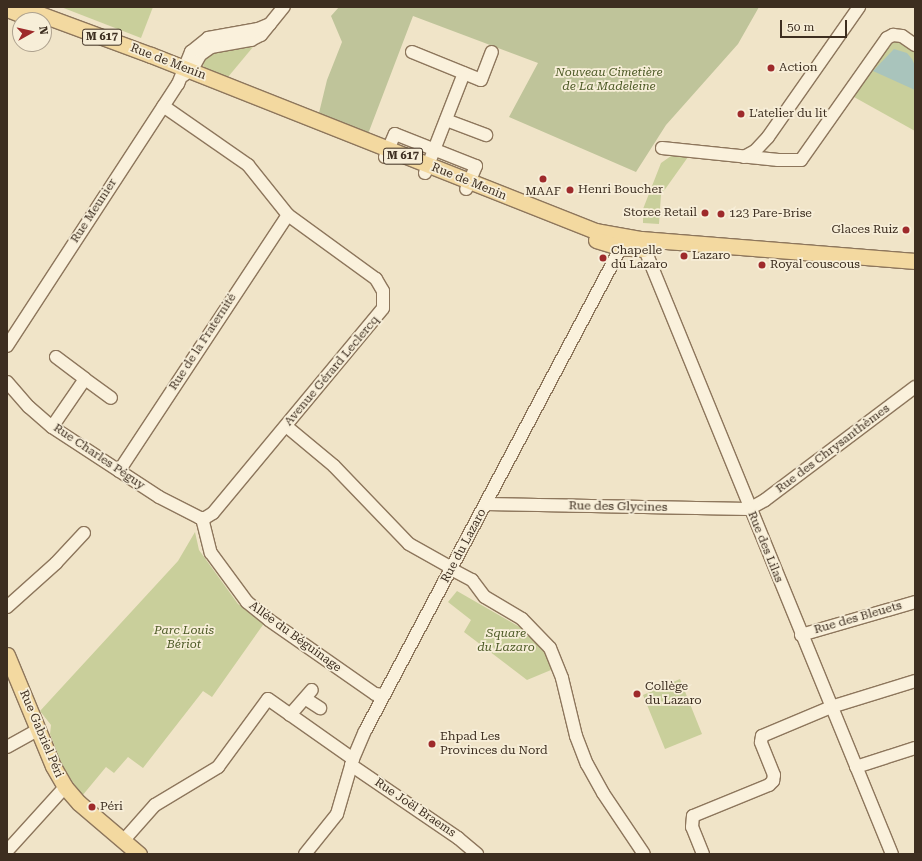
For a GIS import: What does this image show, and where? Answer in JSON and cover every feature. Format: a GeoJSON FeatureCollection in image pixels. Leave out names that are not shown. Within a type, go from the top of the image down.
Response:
{"type":"FeatureCollection","features":[{"type":"Feature","properties":{"kind":"main road","name":"Rue de Menin"},"geometry":{"type":"LineString","coordinates":[[21,7],[468,186],[578,226],[634,243],[830,259],[915,270]]}},
{"type":"Feature","properties":{"kind":"main road","name":"Rue de Menin"},"geometry":{"type":"LineString","coordinates":[[52,27],[185,72]]}},
{"type":"Feature","properties":{"kind":"main road","name":"Rue de Menin"},"geometry":{"type":"LineString","coordinates":[[830,259],[915,261]]}},
{"type":"Feature","properties":{"kind":"main road","name":"Rue Gabriel Péri"},"geometry":{"type":"LineString","coordinates":[[7,655],[38,730],[65,787],[79,803],[139,854]]}},
{"type":"Feature","properties":{"kind":"street","name":"Rue Meunier"},"geometry":{"type":"LineString","coordinates":[[7,346],[185,72],[208,49],[254,39],[264,32],[284,7]]}},
{"type":"Feature","properties":{"kind":"street"},"geometry":{"type":"LineString","coordinates":[[744,157],[755,151],[768,137],[859,7]]}},
{"type":"Feature","properties":{"kind":"street"},"geometry":{"type":"LineString","coordinates":[[662,148],[744,157],[801,160],[888,38],[893,35],[902,36],[915,45]]}},
{"type":"Feature","properties":{"kind":"street"},"geometry":{"type":"LineString","coordinates":[[412,52],[481,80],[492,52]]}},
{"type":"Feature","properties":{"kind":"street"},"geometry":{"type":"LineString","coordinates":[[427,170],[464,73]]}},
{"type":"Feature","properties":{"kind":"street","name":"Avenue Gérard Leclercq"},"geometry":{"type":"LineString","coordinates":[[163,106],[248,164],[288,215],[376,279],[383,291],[385,301],[377,316],[213,514],[202,518]]}},
{"type":"Feature","properties":{"kind":"street"},"geometry":{"type":"LineString","coordinates":[[446,120],[486,135]]}},
{"type":"Feature","properties":{"kind":"street"},"geometry":{"type":"LineString","coordinates":[[387,154],[395,134],[435,149],[476,166],[468,186]]}},
{"type":"Feature","properties":{"kind":"street","name":"Rue de la Fraternité"},"geometry":{"type":"LineString","coordinates":[[119,471],[288,215]]}},
{"type":"Feature","properties":{"kind":"street","name":"Rue du Lazaro"},"geometry":{"type":"LineString","coordinates":[[305,854],[337,814],[352,762],[365,730],[486,504],[634,243]]}},
{"type":"Feature","properties":{"kind":"street","name":"Rue des Lilas"},"geometry":{"type":"LineString","coordinates":[[634,243],[749,509],[892,854]]}},
{"type":"Feature","properties":{"kind":"street"},"geometry":{"type":"LineString","coordinates":[[56,357],[111,398]]}},
{"type":"Feature","properties":{"kind":"street"},"geometry":{"type":"LineString","coordinates":[[52,427],[85,379]]}},
{"type":"Feature","properties":{"kind":"street","name":"Rue Charles Péguy"},"geometry":{"type":"LineString","coordinates":[[7,382],[29,407],[52,427],[172,504],[202,518]]}},
{"type":"Feature","properties":{"kind":"street","name":"Rue des Chrysanthèmes"},"geometry":{"type":"LineString","coordinates":[[749,509],[765,500],[915,387]]}},
{"type":"Feature","properties":{"kind":"street"},"geometry":{"type":"LineString","coordinates":[[286,426],[334,466],[409,544],[472,580],[485,597],[522,619],[550,648],[562,678],[576,736],[587,764],[603,793],[644,854]]}},
{"type":"Feature","properties":{"kind":"street","name":"Rue des Glycines"},"geometry":{"type":"LineString","coordinates":[[486,504],[749,509]]}},
{"type":"Feature","properties":{"kind":"street","name":"Allée du Béguinage"},"geometry":{"type":"LineString","coordinates":[[202,518],[210,550],[227,576],[248,602],[269,620],[375,694],[384,695]]}},
{"type":"Feature","properties":{"kind":"street"},"geometry":{"type":"LineString","coordinates":[[7,607],[56,563],[84,534]]}},
{"type":"Feature","properties":{"kind":"street","name":"Rue des Bleuets"},"geometry":{"type":"LineString","coordinates":[[801,635],[915,602]]}},
{"type":"Feature","properties":{"kind":"street"},"geometry":{"type":"LineString","coordinates":[[703,854],[692,827],[693,816],[769,785],[773,781],[774,775],[761,742],[762,736],[831,707],[915,681]]}},
{"type":"Feature","properties":{"kind":"street"},"geometry":{"type":"LineString","coordinates":[[290,715],[309,694],[320,708]]}},
{"type":"Feature","properties":{"kind":"street","name":"Rue Joël Braems"},"geometry":{"type":"LineString","coordinates":[[124,841],[155,805],[218,767],[268,699],[352,762],[458,838],[477,854]]}},
{"type":"Feature","properties":{"kind":"street"},"geometry":{"type":"LineString","coordinates":[[7,747],[38,730]]}},
{"type":"Feature","properties":{"kind":"street"},"geometry":{"type":"LineString","coordinates":[[856,768],[899,751],[915,748]]}},
{"type":"Feature","properties":{"kind":"street"},"geometry":{"type":"LineString","coordinates":[[7,851],[65,787]]}},
{"type":"Feature","properties":{"kind":"green space"},"geometry":{"type":"Polygon","coordinates":[[[61,7],[153,7],[141,38],[61,7]]]}},
{"type":"Feature","properties":{"kind":"green space","name":"Nouveau Cimetière de La Madeleine"},"geometry":{"type":"Polygon","coordinates":[[[339,7],[759,7],[738,44],[666,125],[636,172],[509,117],[538,63],[413,16],[368,134],[324,118],[319,113],[327,80],[342,42],[331,16],[339,7]]]}},
{"type":"Feature","properties":{"kind":"green space"},"geometry":{"type":"Polygon","coordinates":[[[896,42],[903,42],[915,52],[915,131],[854,97],[888,45],[896,42]]]}},
{"type":"Feature","properties":{"kind":"green space"},"geometry":{"type":"Polygon","coordinates":[[[253,47],[228,77],[205,69],[203,65],[207,55],[212,53],[253,47]]]}},
{"type":"Feature","properties":{"kind":"green space"},"geometry":{"type":"Polygon","coordinates":[[[671,156],[688,157],[661,195],[659,224],[643,223],[643,209],[661,163],[671,156]]]}},
{"type":"Feature","properties":{"kind":"green space","name":"Parc Louis Bériot"},"geometry":{"type":"Polygon","coordinates":[[[195,532],[199,550],[238,604],[265,622],[212,697],[203,691],[143,768],[128,757],[114,773],[106,767],[82,796],[63,767],[50,734],[51,725],[40,711],[178,561],[195,532]]]}},
{"type":"Feature","properties":{"kind":"green space","name":"Square du Lazaro"},"geometry":{"type":"Polygon","coordinates":[[[457,591],[523,629],[546,654],[551,670],[527,680],[464,632],[471,620],[448,602],[457,591]]]}},
{"type":"Feature","properties":{"kind":"green space"},"geometry":{"type":"Polygon","coordinates":[[[680,679],[702,734],[665,749],[643,695],[680,679]]]}},
{"type":"Feature","properties":{"kind":"water"},"geometry":{"type":"Polygon","coordinates":[[[894,49],[907,53],[912,59],[915,66],[915,90],[873,71],[894,49]]]}},
{"type":"Feature","properties":{"kind":"place","name":"Action"},"geometry":{"type":"Point","coordinates":[771,68]}},
{"type":"Feature","properties":{"kind":"place","name":"L'atelier du lit"},"geometry":{"type":"Point","coordinates":[741,114]}},
{"type":"Feature","properties":{"kind":"place","name":"MAAF"},"geometry":{"type":"Point","coordinates":[543,179]}},
{"type":"Feature","properties":{"kind":"place","name":"Henri Boucher"},"geometry":{"type":"Point","coordinates":[570,190]}},
{"type":"Feature","properties":{"kind":"place","name":"Storee Retail"},"geometry":{"type":"Point","coordinates":[705,213]}},
{"type":"Feature","properties":{"kind":"place","name":"123 Pare-Brise"},"geometry":{"type":"Point","coordinates":[721,214]}},
{"type":"Feature","properties":{"kind":"place","name":"Glaces Ruiz"},"geometry":{"type":"Point","coordinates":[906,230]}},
{"type":"Feature","properties":{"kind":"place","name":"Lazaro"},"geometry":{"type":"Point","coordinates":[684,256]}},
{"type":"Feature","properties":{"kind":"place","name":"Chapelle du Lazaro"},"geometry":{"type":"Point","coordinates":[603,258]}},
{"type":"Feature","properties":{"kind":"place","name":"Royal couscous"},"geometry":{"type":"Point","coordinates":[762,265]}},
{"type":"Feature","properties":{"kind":"place","name":"Collège du Lazaro"},"geometry":{"type":"Point","coordinates":[637,694]}},
{"type":"Feature","properties":{"kind":"place","name":"Ehpad Les Provinces du Nord"},"geometry":{"type":"Point","coordinates":[432,744]}},
{"type":"Feature","properties":{"kind":"place","name":"Péri"},"geometry":{"type":"Point","coordinates":[92,807]}}]}
